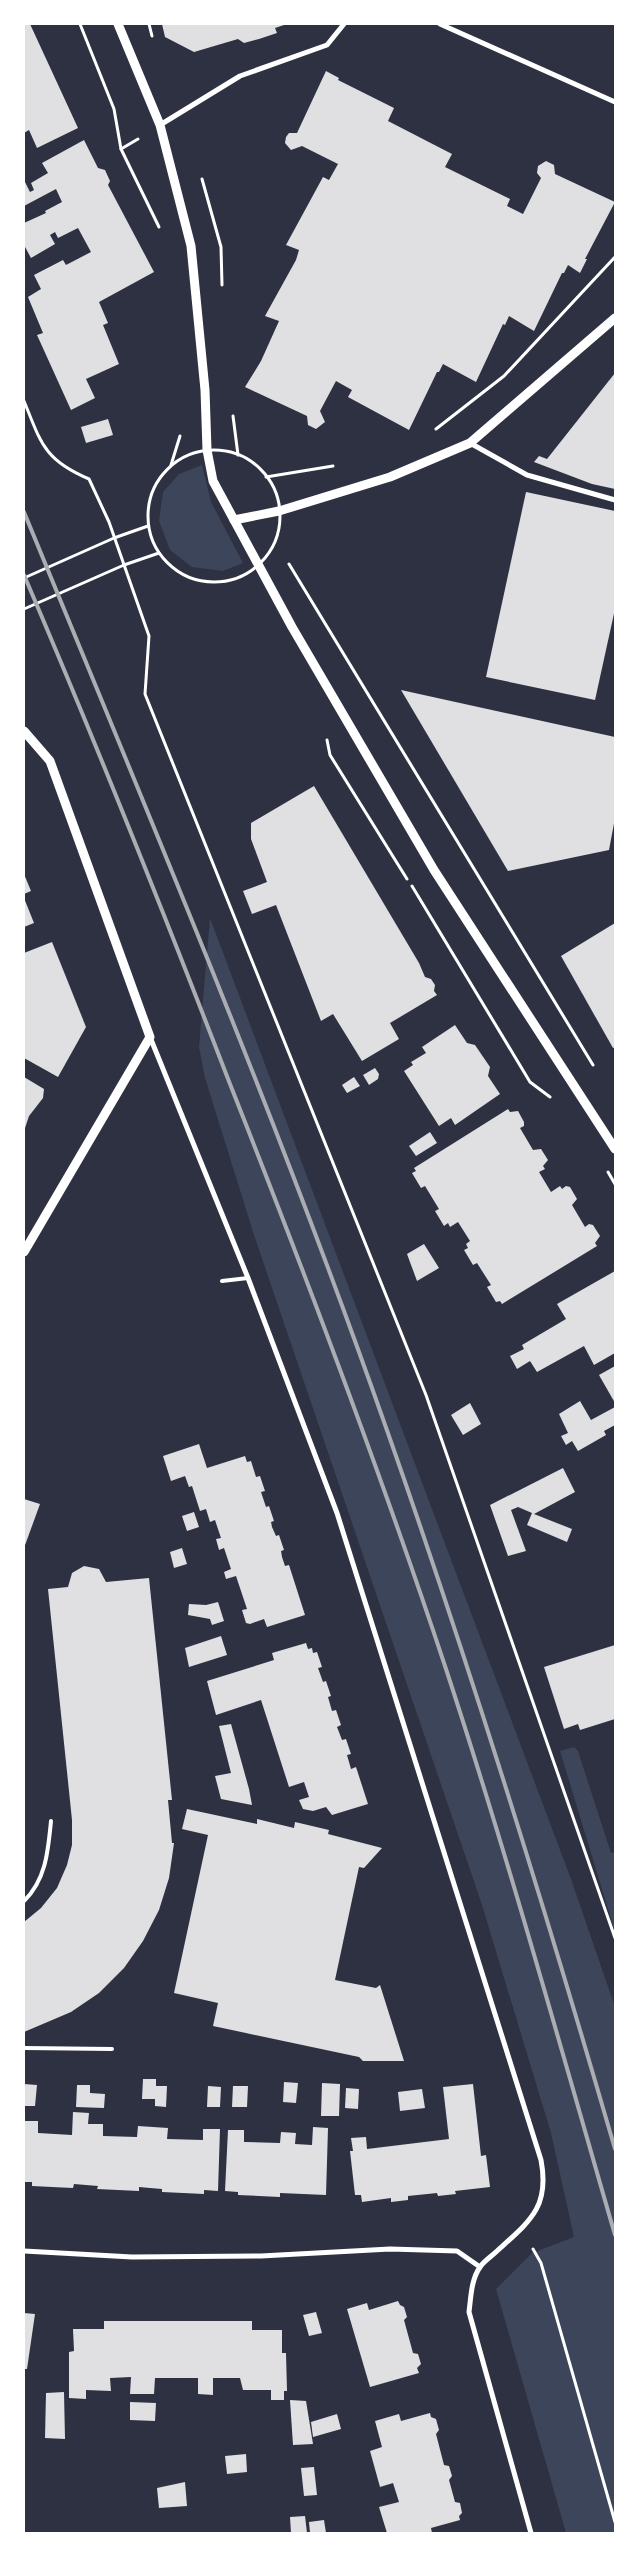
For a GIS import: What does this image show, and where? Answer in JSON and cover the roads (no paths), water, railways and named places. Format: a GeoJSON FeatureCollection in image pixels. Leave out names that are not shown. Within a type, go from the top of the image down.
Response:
{"type":"FeatureCollection","features":[{"type":"Feature","properties":{"kind":"street"},"geometry":{"type":"LineString","coordinates":[[118,24],[160,125],[191,246],[205,390],[207,450],[213,481],[292,627],[434,870],[615,1149]]}},
{"type":"Feature","properties":{"kind":"street"},"geometry":{"type":"LineString","coordinates":[[160,125],[240,76],[327,45],[344,24]]}},
{"type":"Feature","properties":{"kind":"street"},"geometry":{"type":"LineString","coordinates":[[440,24],[615,102]]}},
{"type":"Feature","properties":{"kind":"street"},"geometry":{"type":"LineString","coordinates":[[234,520],[279,512],[390,478],[470,443],[615,318]]}},
{"type":"Feature","properties":{"kind":"street"},"geometry":{"type":"LineString","coordinates":[[470,443],[527,475],[615,500]]}},
{"type":"Feature","properties":{"kind":"street"},"geometry":{"type":"LineString","coordinates":[[24,731],[50,761],[150,1037],[248,1278],[337,1512],[541,2160],[544,2176],[540,2203],[517,2232],[480,2267],[472,2287],[469,2312],[531,2533]]}},
{"type":"Feature","properties":{"kind":"street"},"geometry":{"type":"LineString","coordinates":[[24,1252],[150,1037]]}},
{"type":"Feature","properties":{"kind":"street"},"geometry":{"type":"LineString","coordinates":[[24,2251],[142,2257],[261,2256],[390,2248],[457,2251],[480,2267]]}},
{"type":"Feature","properties":{"kind":"lane"},"geometry":{"type":"LineString","coordinates":[[222,1281],[248,1278]]}},
{"type":"Feature","properties":{"kind":"lane"},"geometry":{"type":"LineString","coordinates":[[24,1901],[33,1892],[43,1871],[48,1850],[50,1821]]}},
{"type":"Feature","properties":{"kind":"lane"},"geometry":{"type":"LineString","coordinates":[[24,2048],[112,2049]]}},
{"type":"Feature","properties":{"kind":"railway"},"geometry":{"type":"LineString","coordinates":[[24,512],[235,1028],[355,1341],[391,1441],[492,1743],[555,1945],[615,2149]]}},
{"type":"Feature","properties":{"kind":"railway"},"geometry":{"type":"LineString","coordinates":[[24,575],[180,956],[314,1301],[395,1519],[445,1666],[490,1808],[615,2235]]}}]}
